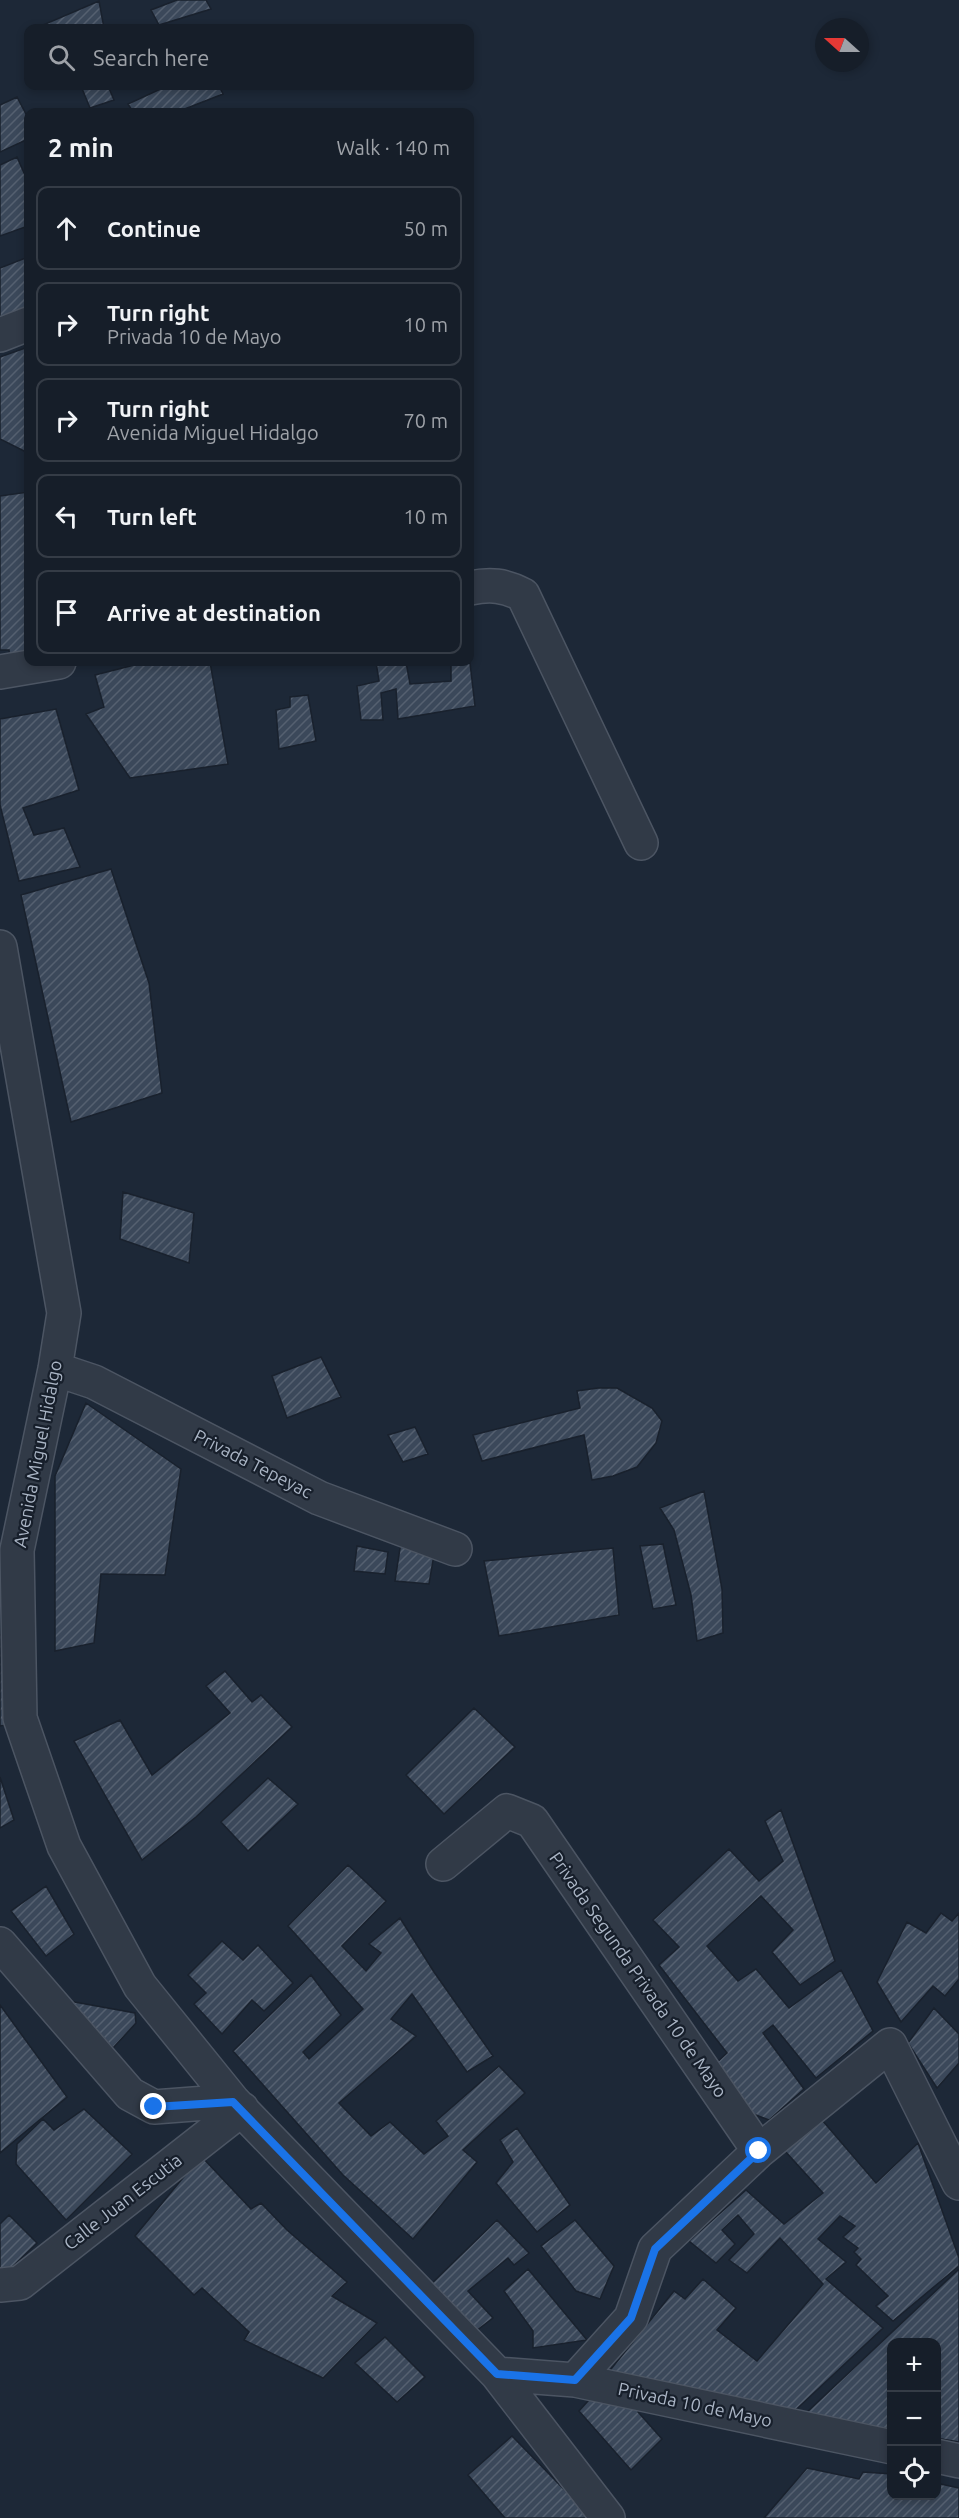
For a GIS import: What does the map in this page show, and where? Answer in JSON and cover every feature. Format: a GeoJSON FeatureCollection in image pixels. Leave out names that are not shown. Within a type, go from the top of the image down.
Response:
{"type":"FeatureCollection","features":[{"type":"Feature","properties":{"kind":"street"},"geometry":{"type":"LineString","coordinates":[[0,335],[24,326]]}},
{"type":"Feature","properties":{"kind":"street"},"geometry":{"type":"LineString","coordinates":[[474,587],[486,585],[509,587],[523,595],[641,843]]}},
{"type":"Feature","properties":{"kind":"street"},"geometry":{"type":"LineString","coordinates":[[0,672],[35,666]]}},
{"type":"Feature","properties":{"kind":"street","name":"Avenida Miguel Hidalgo"},"geometry":{"type":"LineString","coordinates":[[0,947],[64,1313],[55,1369],[17,1550],[20,1718],[63,1846],[140,1986],[237,2105],[497,2374],[608,2518]]}},
{"type":"Feature","properties":{"kind":"street","name":"Privada Tepeyac"},"geometry":{"type":"LineString","coordinates":[[55,1369],[93,1382],[318,1497],[454,1549]]}},
{"type":"Feature","properties":{"kind":"street","name":"Privada Segunda Privada 10 de Mayo"},"geometry":{"type":"LineString","coordinates":[[443,1864],[507,1811],[532,1821],[759,2151]]}},
{"type":"Feature","properties":{"kind":"street"},"geometry":{"type":"LineString","coordinates":[[0,1944],[130,2094],[154,2107],[237,2105]]}},
{"type":"Feature","properties":{"kind":"street"},"geometry":{"type":"LineString","coordinates":[[575,2380],[631,2318],[655,2249],[759,2151],[890,2045],[955,2164]]}},
{"type":"Feature","properties":{"kind":"street","name":"Calle Juan Escutia"},"geometry":{"type":"LineString","coordinates":[[0,2285],[20,2283],[237,2105]]}},
{"type":"Feature","properties":{"kind":"street","name":"Privada 10 de Mayo"},"geometry":{"type":"LineString","coordinates":[[497,2374],[575,2380],[887,2446]]}},
{"type":"Feature","properties":{"kind":"street"},"geometry":{"type":"LineString","coordinates":[[941,2457],[959,2461]]}},
{"type":"Feature","properties":{"kind":"building"},"geometry":{"type":"Polygon","coordinates":[[[177,0],[206,0],[211,9],[162,24],[158,24],[151,10],[177,0]]]}},
{"type":"Feature","properties":{"kind":"building"},"geometry":{"type":"Polygon","coordinates":[[[99,1],[103,24],[45,24],[99,1]]]}},
{"type":"Feature","properties":{"kind":"building"},"geometry":{"type":"Polygon","coordinates":[[[83,90],[110,90],[114,100],[90,108],[83,90]]]}},
{"type":"Feature","properties":{"kind":"building"},"geometry":{"type":"Polygon","coordinates":[[[158,90],[221,90],[223,94],[187,108],[130,108],[128,104],[158,90]]]}},
{"type":"Feature","properties":{"kind":"building"},"geometry":{"type":"Polygon","coordinates":[[[17,97],[24,110],[24,141],[0,152],[0,105],[17,97]]]}},
{"type":"Feature","properties":{"kind":"building"},"geometry":{"type":"Polygon","coordinates":[[[17,157],[24,173],[24,227],[0,236],[0,165],[17,157]]]}},
{"type":"Feature","properties":{"kind":"building"},"geometry":{"type":"Polygon","coordinates":[[[24,259],[24,310],[0,319],[0,268],[24,259]]]}},
{"type":"Feature","properties":{"kind":"building"},"geometry":{"type":"Polygon","coordinates":[[[24,348],[24,451],[0,439],[0,357],[24,348]]]}},
{"type":"Feature","properties":{"kind":"building"},"geometry":{"type":"Polygon","coordinates":[[[24,493],[24,657],[10,660],[9,650],[0,650],[0,496],[24,493]]]}},
{"type":"Feature","properties":{"kind":"building"},"geometry":{"type":"Polygon","coordinates":[[[130,666],[211,666],[228,764],[130,778],[86,714],[104,707],[95,675],[130,666]]]}},
{"type":"Feature","properties":{"kind":"building"},"geometry":{"type":"Polygon","coordinates":[[[377,666],[407,666],[410,684],[451,681],[451,666],[470,666],[475,706],[398,719],[396,689],[381,693],[383,720],[361,720],[357,686],[379,681],[377,666]]]}},
{"type":"Feature","properties":{"kind":"building"},"geometry":{"type":"Polygon","coordinates":[[[308,695],[316,741],[279,749],[276,710],[290,707],[290,697],[308,695]]]}},
{"type":"Feature","properties":{"kind":"building"},"geometry":{"type":"Polygon","coordinates":[[[56,709],[79,790],[23,808],[34,835],[64,828],[80,867],[19,881],[0,805],[0,719],[56,709]]]}},
{"type":"Feature","properties":{"kind":"building"},"geometry":{"type":"Polygon","coordinates":[[[111,869],[149,983],[162,1093],[71,1122],[21,895],[111,869]]]}},
{"type":"Feature","properties":{"kind":"building"},"geometry":{"type":"Polygon","coordinates":[[[123,1192],[194,1213],[189,1263],[120,1239],[123,1192]]]}},
{"type":"Feature","properties":{"kind":"building"},"geometry":{"type":"Polygon","coordinates":[[[321,1357],[341,1397],[287,1418],[272,1376],[321,1357]]]}},
{"type":"Feature","properties":{"kind":"building"},"geometry":{"type":"Polygon","coordinates":[[[617,1388],[652,1408],[662,1421],[656,1443],[637,1467],[613,1476],[592,1480],[584,1435],[482,1461],[473,1435],[580,1408],[577,1391],[617,1388]]]}},
{"type":"Feature","properties":{"kind":"building"},"geometry":{"type":"Polygon","coordinates":[[[86,1403],[181,1469],[165,1575],[101,1574],[94,1643],[55,1651],[55,1476],[86,1403]]]}},
{"type":"Feature","properties":{"kind":"building"},"geometry":{"type":"Polygon","coordinates":[[[415,1427],[428,1454],[403,1462],[388,1435],[415,1427]]]}},
{"type":"Feature","properties":{"kind":"building"},"geometry":{"type":"Polygon","coordinates":[[[704,1491],[722,1589],[723,1633],[697,1641],[691,1595],[674,1530],[660,1508],[704,1491]]]}},
{"type":"Feature","properties":{"kind":"building"},"geometry":{"type":"Polygon","coordinates":[[[401,1542],[435,1549],[429,1584],[395,1581],[401,1542]]]}},
{"type":"Feature","properties":{"kind":"building"},"geometry":{"type":"Polygon","coordinates":[[[663,1544],[676,1605],[653,1609],[640,1546],[663,1544]]]}},
{"type":"Feature","properties":{"kind":"building"},"geometry":{"type":"Polygon","coordinates":[[[357,1546],[388,1552],[385,1574],[354,1571],[357,1546]]]}},
{"type":"Feature","properties":{"kind":"building"},"geometry":{"type":"Polygon","coordinates":[[[613,1548],[619,1615],[499,1636],[484,1561],[613,1548]]]}},
{"type":"Feature","properties":{"kind":"building"},"geometry":{"type":"Polygon","coordinates":[[[3,1634],[5,1725],[0,1726],[0,1635],[3,1634]]]}},
{"type":"Feature","properties":{"kind":"building"},"geometry":{"type":"Polygon","coordinates":[[[225,1671],[252,1702],[261,1695],[292,1727],[196,1817],[142,1860],[74,1741],[120,1720],[152,1775],[230,1713],[206,1686],[225,1671]]]}},
{"type":"Feature","properties":{"kind":"building"},"geometry":{"type":"Polygon","coordinates":[[[474,1708],[515,1747],[444,1814],[406,1775],[474,1708]]]}},
{"type":"Feature","properties":{"kind":"building"},"geometry":{"type":"Polygon","coordinates":[[[0,1777],[14,1820],[0,1828],[0,1777]]]}},
{"type":"Feature","properties":{"kind":"building"},"geometry":{"type":"Polygon","coordinates":[[[268,1778],[298,1804],[248,1851],[221,1822],[268,1778]]]}},
{"type":"Feature","properties":{"kind":"building"},"geometry":{"type":"Polygon","coordinates":[[[781,1810],[835,1961],[800,1985],[772,1952],[793,1930],[761,1896],[707,1946],[738,1981],[756,1969],[789,2008],[841,1970],[873,2031],[816,2078],[773,2025],[763,2033],[804,2089],[769,2120],[748,2112],[714,2065],[727,2053],[659,1965],[679,1947],[653,1920],[729,1849],[759,1881],[783,1861],[765,1821],[781,1810]]]}},
{"type":"Feature","properties":{"kind":"building"},"geometry":{"type":"Polygon","coordinates":[[[348,1865],[386,1901],[342,1946],[366,1971],[381,1953],[369,1944],[400,1918],[434,1972],[493,2056],[467,2072],[412,1994],[391,2019],[416,2036],[339,2103],[371,2136],[390,2122],[424,2154],[448,2136],[436,2121],[499,2066],[525,2093],[463,2150],[477,2162],[413,2239],[343,2175],[233,2051],[311,1975],[341,2015],[303,2052],[309,2059],[363,2009],[288,1926],[348,1865]]]}},
{"type":"Feature","properties":{"kind":"building"},"geometry":{"type":"Polygon","coordinates":[[[46,1886],[74,1934],[46,1956],[11,1911],[46,1886]]]}},
{"type":"Feature","properties":{"kind":"building"},"geometry":{"type":"Polygon","coordinates":[[[941,1913],[952,1921],[959,1913],[959,1979],[945,1996],[933,1986],[901,2022],[877,1982],[907,1922],[926,1933],[941,1913]]]}},
{"type":"Feature","properties":{"kind":"building"},"geometry":{"type":"Polygon","coordinates":[[[222,1941],[243,1960],[258,1945],[293,1983],[264,2011],[252,2000],[222,2034],[194,2004],[206,1993],[188,1975],[222,1941]]]}},
{"type":"Feature","properties":{"kind":"building"},"geometry":{"type":"Polygon","coordinates":[[[69,2001],[135,2013],[136,2023],[113,2048],[69,2001]]]}},
{"type":"Feature","properties":{"kind":"building"},"geometry":{"type":"Polygon","coordinates":[[[0,2005],[67,2097],[0,2153],[0,2005]]]}},
{"type":"Feature","properties":{"kind":"building"},"geometry":{"type":"Polygon","coordinates":[[[934,2008],[959,2034],[959,2063],[937,2088],[908,2043],[934,2008]]]}},
{"type":"Feature","properties":{"kind":"building"},"geometry":{"type":"Polygon","coordinates":[[[84,2109],[132,2154],[66,2220],[16,2164],[17,2144],[43,2119],[54,2130],[84,2109]]]}},
{"type":"Feature","properties":{"kind":"building"},"geometry":{"type":"Polygon","coordinates":[[[822,2120],[876,2183],[918,2143],[959,2258],[959,2266],[893,2321],[876,2306],[888,2296],[856,2265],[861,2259],[854,2252],[858,2248],[843,2237],[855,2226],[840,2216],[818,2239],[846,2262],[826,2279],[883,2328],[785,2420],[607,2374],[674,2291],[685,2299],[703,2279],[736,2308],[717,2330],[757,2361],[823,2284],[780,2238],[747,2273],[729,2260],[754,2234],[738,2215],[722,2230],[735,2244],[716,2263],[689,2241],[746,2190],[784,2224],[823,2193],[785,2151],[822,2120]]]}},
{"type":"Feature","properties":{"kind":"building"},"geometry":{"type":"Polygon","coordinates":[[[517,2128],[570,2205],[537,2232],[496,2183],[513,2162],[500,2140],[517,2128]]]}},
{"type":"Feature","properties":{"kind":"building"},"geometry":{"type":"Polygon","coordinates":[[[201,2156],[251,2209],[261,2203],[287,2230],[347,2282],[332,2296],[377,2323],[323,2378],[244,2340],[249,2332],[202,2288],[194,2295],[135,2236],[201,2156]]]}},
{"type":"Feature","properties":{"kind":"building"},"geometry":{"type":"Polygon","coordinates":[[[9,2215],[37,2243],[4,2275],[0,2271],[0,2224],[9,2215]]]}},
{"type":"Feature","properties":{"kind":"building"},"geometry":{"type":"Polygon","coordinates":[[[497,2220],[529,2253],[514,2265],[508,2258],[468,2291],[493,2318],[472,2334],[426,2289],[497,2220]]]}},
{"type":"Feature","properties":{"kind":"building"},"geometry":{"type":"Polygon","coordinates":[[[575,2220],[614,2266],[600,2299],[576,2291],[541,2246],[575,2220]]]}},
{"type":"Feature","properties":{"kind":"building"},"geometry":{"type":"Polygon","coordinates":[[[528,2269],[587,2340],[533,2348],[533,2331],[504,2291],[528,2269]]]}},
{"type":"Feature","properties":{"kind":"building"},"geometry":{"type":"Polygon","coordinates":[[[959,2269],[959,2442],[941,2439],[941,2338],[887,2338],[887,2429],[804,2415],[959,2269]]]}},
{"type":"Feature","properties":{"kind":"building"},"geometry":{"type":"Polygon","coordinates":[[[385,2337],[425,2377],[397,2402],[355,2363],[385,2337]]]}},
{"type":"Feature","properties":{"kind":"building"},"geometry":{"type":"Polygon","coordinates":[[[597,2391],[647,2400],[638,2412],[662,2439],[631,2470],[579,2411],[597,2391]]]}},
{"type":"Feature","properties":{"kind":"building"},"geometry":{"type":"Polygon","coordinates":[[[512,2436],[592,2518],[505,2518],[468,2475],[512,2436]]]}},
{"type":"Feature","properties":{"kind":"building"},"geometry":{"type":"Polygon","coordinates":[[[807,2468],[859,2479],[863,2472],[887,2474],[887,2500],[941,2500],[941,2484],[959,2488],[959,2518],[764,2518],[807,2468]]]}},
{"type":"Feature","properties":{"kind":"route"},"geometry":{"type":"LineString","coordinates":[[154,2107],[233,2102],[497,2374],[575,2380],[631,2318],[655,2249],[759,2151]]}}]}
